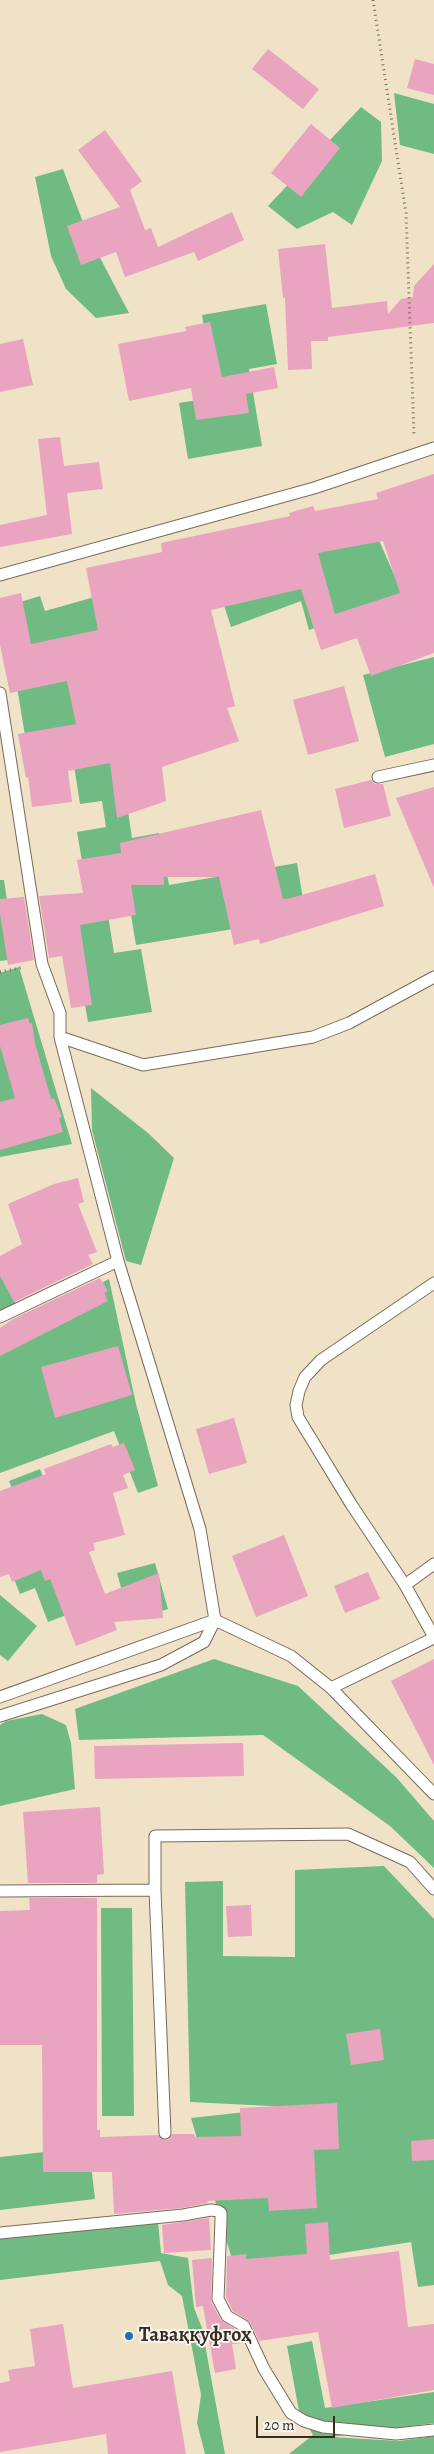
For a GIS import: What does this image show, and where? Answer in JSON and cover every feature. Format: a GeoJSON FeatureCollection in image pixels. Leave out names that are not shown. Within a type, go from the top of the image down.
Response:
{"type":"FeatureCollection","features":[{"type":"Feature","properties":{"kind":"lane"},"geometry":{"type":"LineString","coordinates":[[0,575],[314,488],[415,456],[434,448]]}},
{"type":"Feature","properties":{"kind":"lane"},"geometry":{"type":"LineString","coordinates":[[0,693],[42,964],[60,1013],[60,1038],[118,1262],[200,1529],[215,1620],[204,1642],[161,1666],[0,1716]]}},
{"type":"Feature","properties":{"kind":"lane"},"geometry":{"type":"LineString","coordinates":[[378,777],[434,765]]}},
{"type":"Feature","properties":{"kind":"lane"},"geometry":{"type":"LineString","coordinates":[[60,1038],[143,1065],[162,1062],[314,1037],[349,1023],[434,977]]}},
{"type":"Feature","properties":{"kind":"lane"},"geometry":{"type":"LineString","coordinates":[[0,1317],[118,1262]]}},
{"type":"Feature","properties":{"kind":"lane"},"geometry":{"type":"LineString","coordinates":[[331,1688],[434,1637],[405,1585],[346,1497],[298,1417],[296,1405],[298,1391],[305,1377],[321,1360],[434,1283]]}},
{"type":"Feature","properties":{"kind":"lane"},"geometry":{"type":"LineString","coordinates":[[405,1585],[434,1564]]}},
{"type":"Feature","properties":{"kind":"lane"},"geometry":{"type":"LineString","coordinates":[[0,1697],[215,1620],[291,1656],[331,1688],[434,1794]]}},
{"type":"Feature","properties":{"kind":"lane"},"geometry":{"type":"LineString","coordinates":[[165,2133],[155,1890],[155,1836],[348,1834],[410,1862],[434,1889]]}},
{"type":"Feature","properties":{"kind":"lane"},"geometry":{"type":"LineString","coordinates":[[0,1891],[155,1890]]}},
{"type":"Feature","properties":{"kind":"lane"},"geometry":{"type":"LineString","coordinates":[[0,2233],[215,2210],[221,2212],[218,2299],[228,2316],[244,2326],[264,2369],[292,2414],[304,2421],[323,2427],[396,2434],[434,2430]]}},
{"type":"Feature","properties":{"kind":"path"},"geometry":{"type":"LineString","coordinates":[[373,0],[406,213],[415,456]]}},
{"type":"Feature","properties":{"kind":"green space"},"geometry":{"type":"Polygon","coordinates":[[[394,93],[434,104],[434,154],[400,145],[394,93]]]}},
{"type":"Feature","properties":{"kind":"green space"},"geometry":{"type":"Polygon","coordinates":[[[361,107],[381,122],[382,161],[352,225],[333,212],[297,229],[268,206],[361,107]]]}},
{"type":"Feature","properties":{"kind":"green space"},"geometry":{"type":"Polygon","coordinates":[[[63,169],[87,233],[129,313],[96,318],[66,289],[51,256],[35,177],[63,169]]]}},
{"type":"Feature","properties":{"kind":"green space"},"geometry":{"type":"Polygon","coordinates":[[[266,304],[277,364],[249,369],[262,446],[188,459],[179,403],[216,397],[202,315],[266,304]]]}},
{"type":"Feature","properties":{"kind":"green space"},"geometry":{"type":"Polygon","coordinates":[[[370,520],[404,597],[309,630],[301,601],[231,627],[212,568],[370,520]]]}},
{"type":"Feature","properties":{"kind":"green space"},"geometry":{"type":"Polygon","coordinates":[[[105,594],[117,635],[20,663],[4,607],[40,596],[45,611],[105,594]]]}},
{"type":"Feature","properties":{"kind":"green space"},"geometry":{"type":"Polygon","coordinates":[[[434,657],[434,744],[385,757],[363,675],[434,657]]]}},
{"type":"Feature","properties":{"kind":"green space"},"geometry":{"type":"Polygon","coordinates":[[[120,669],[126,798],[132,838],[159,833],[169,885],[297,863],[306,917],[136,945],[124,873],[85,879],[77,832],[106,827],[102,801],[80,804],[72,753],[29,760],[17,687],[120,669]]]}},
{"type":"Feature","properties":{"kind":"green space"},"geometry":{"type":"Polygon","coordinates":[[[0,880],[4,880],[16,959],[0,961],[0,880]]]}},
{"type":"Feature","properties":{"kind":"green space"},"geometry":{"type":"Polygon","coordinates":[[[104,890],[114,953],[141,949],[152,1012],[88,1022],[66,896],[104,890]]]}},
{"type":"Feature","properties":{"kind":"green space"},"geometry":{"type":"Polygon","coordinates":[[[19,967],[72,1144],[0,1157],[0,973],[19,967]]]}},
{"type":"Feature","properties":{"kind":"green space"},"geometry":{"type":"Polygon","coordinates":[[[91,1088],[148,1133],[174,1158],[141,1265],[126,1261],[92,1130],[91,1088]]]}},
{"type":"Feature","properties":{"kind":"green space"},"geometry":{"type":"Polygon","coordinates":[[[0,1274],[17,1305],[0,1313],[0,1274]]]}},
{"type":"Feature","properties":{"kind":"green space"},"geometry":{"type":"Polygon","coordinates":[[[109,1279],[136,1404],[158,1486],[138,1493],[114,1431],[0,1473],[0,1336],[109,1279]]]}},
{"type":"Feature","properties":{"kind":"green space"},"geometry":{"type":"Polygon","coordinates":[[[40,1469],[93,1605],[48,1622],[35,1588],[20,1594],[0,1544],[20,1509],[9,1481],[40,1469]]]}},
{"type":"Feature","properties":{"kind":"green space"},"geometry":{"type":"Polygon","coordinates":[[[155,1563],[168,1609],[130,1620],[117,1573],[155,1563]]]}},
{"type":"Feature","properties":{"kind":"green space"},"geometry":{"type":"Polygon","coordinates":[[[0,1595],[37,1626],[8,1661],[0,1655],[0,1595]]]}},
{"type":"Feature","properties":{"kind":"green space"},"geometry":{"type":"Polygon","coordinates":[[[214,1659],[298,1686],[396,1777],[434,1821],[434,1868],[390,1826],[263,1735],[79,1740],[75,1709],[214,1659]]]}},
{"type":"Feature","properties":{"kind":"green space"},"geometry":{"type":"Polygon","coordinates":[[[42,1714],[66,1725],[71,1743],[75,1789],[0,1806],[0,1725],[6,1721],[42,1714]]]}},
{"type":"Feature","properties":{"kind":"green space"},"geometry":{"type":"Polygon","coordinates":[[[384,1866],[434,1919],[434,2285],[418,2287],[411,2242],[235,2270],[191,2118],[291,2107],[190,2102],[185,1882],[223,1881],[223,1956],[295,1957],[295,1870],[384,1866]]]}},
{"type":"Feature","properties":{"kind":"green space"},"geometry":{"type":"Polygon","coordinates":[[[101,1908],[132,1908],[134,2116],[102,2116],[101,1908]]]}},
{"type":"Feature","properties":{"kind":"green space"},"geometry":{"type":"Polygon","coordinates":[[[89,2147],[95,2199],[0,2210],[0,2157],[89,2147]]]}},
{"type":"Feature","properties":{"kind":"green space"},"geometry":{"type":"Polygon","coordinates":[[[158,2222],[161,2253],[188,2258],[194,2308],[202,2328],[225,2454],[205,2454],[197,2423],[201,2395],[182,2296],[168,2285],[160,2261],[0,2280],[0,2238],[158,2222]]]}},
{"type":"Feature","properties":{"kind":"green space"},"geometry":{"type":"Polygon","coordinates":[[[312,2341],[325,2408],[434,2392],[434,2423],[331,2437],[399,2441],[434,2436],[434,2454],[289,2454],[313,2435],[299,2411],[287,2346],[312,2341]]]}},
{"type":"Feature","properties":{"kind":"building"},"geometry":{"type":"Polygon","coordinates":[[[268,49],[319,89],[303,109],[252,69],[268,49]]]}},
{"type":"Feature","properties":{"kind":"building"},"geometry":{"type":"Polygon","coordinates":[[[415,59],[434,64],[434,95],[407,88],[415,59]]]}},
{"type":"Feature","properties":{"kind":"building"},"geometry":{"type":"Polygon","coordinates":[[[311,124],[340,148],[301,197],[271,173],[311,124]]]}},
{"type":"Feature","properties":{"kind":"building"},"geometry":{"type":"Polygon","coordinates":[[[105,130],[142,181],[130,190],[145,230],[151,228],[158,247],[232,212],[244,240],[198,261],[194,252],[125,277],[116,252],[81,265],[67,226],[120,207],[78,150],[105,130]]]}},
{"type":"Feature","properties":{"kind":"building"},"geometry":{"type":"Polygon","coordinates":[[[325,244],[332,308],[387,301],[388,314],[401,299],[413,297],[414,286],[434,264],[434,323],[328,337],[328,341],[311,341],[312,369],[288,370],[285,298],[283,298],[278,249],[325,244]]]}},
{"type":"Feature","properties":{"kind":"building"},"geometry":{"type":"Polygon","coordinates":[[[210,322],[222,377],[274,367],[278,388],[246,394],[249,413],[196,420],[191,388],[129,401],[118,344],[186,331],[185,327],[210,322]]]}},
{"type":"Feature","properties":{"kind":"building"},"geometry":{"type":"Polygon","coordinates":[[[23,339],[33,385],[0,392],[0,344],[23,339]]]}},
{"type":"Feature","properties":{"kind":"building"},"geometry":{"type":"Polygon","coordinates":[[[60,437],[64,466],[99,462],[103,489],[67,493],[72,534],[0,547],[0,525],[47,515],[38,439],[60,437]]]}},
{"type":"Feature","properties":{"kind":"building"},"geometry":{"type":"Polygon","coordinates":[[[434,474],[434,653],[371,676],[357,638],[321,650],[301,589],[211,610],[235,706],[227,708],[239,741],[162,767],[166,801],[117,818],[110,763],[68,771],[72,802],[32,807],[28,777],[26,778],[18,734],[76,724],[67,681],[10,693],[0,645],[0,598],[21,593],[31,644],[98,630],[86,568],[162,552],[161,543],[290,516],[289,513],[313,506],[315,511],[378,499],[376,493],[434,474]],[[383,541],[318,553],[335,614],[400,593],[383,541]]]}},
{"type":"Feature","properties":{"kind":"building"},"geometry":{"type":"Polygon","coordinates":[[[344,686],[359,741],[308,755],[293,700],[344,686]]]}},
{"type":"Feature","properties":{"kind":"building"},"geometry":{"type":"Polygon","coordinates":[[[371,780],[375,784],[383,784],[391,816],[344,828],[335,789],[371,780]]]}},
{"type":"Feature","properties":{"kind":"building"},"geometry":{"type":"Polygon","coordinates":[[[434,787],[434,888],[396,798],[434,787]]]}},
{"type":"Feature","properties":{"kind":"building"},"geometry":{"type":"Polygon","coordinates":[[[261,810],[283,899],[375,874],[384,906],[260,944],[259,939],[234,945],[219,877],[164,877],[164,885],[131,885],[136,915],[80,925],[92,1005],[71,1008],[62,956],[49,958],[39,896],[83,893],[77,860],[121,853],[120,843],[261,810]]]}},
{"type":"Feature","properties":{"kind":"building"},"geometry":{"type":"Polygon","coordinates":[[[24,897],[34,960],[8,965],[0,914],[0,899],[24,897]]]}},
{"type":"Feature","properties":{"kind":"building"},"geometry":{"type":"Polygon","coordinates":[[[28,1018],[30,1024],[32,1023],[35,1043],[51,1099],[54,1098],[62,1117],[59,1118],[63,1132],[0,1150],[0,1102],[15,1098],[0,1046],[0,1025],[28,1018]]]}},
{"type":"Feature","properties":{"kind":"building"},"geometry":{"type":"Polygon","coordinates":[[[78,1178],[84,1202],[78,1204],[97,1252],[88,1255],[93,1264],[14,1302],[0,1276],[0,1256],[22,1244],[8,1204],[54,1184],[78,1178]]]}},
{"type":"Feature","properties":{"kind":"building"},"geometry":{"type":"Polygon","coordinates":[[[100,1278],[108,1291],[104,1293],[108,1301],[0,1356],[0,1328],[13,1319],[100,1278]]]}},
{"type":"Feature","properties":{"kind":"building"},"geometry":{"type":"Polygon","coordinates":[[[118,1346],[132,1395],[55,1418],[41,1367],[118,1346]]]}},
{"type":"Feature","properties":{"kind":"building"},"geometry":{"type":"Polygon","coordinates":[[[234,1418],[247,1463],[209,1474],[196,1429],[234,1418]]]}},
{"type":"Feature","properties":{"kind":"building"},"geometry":{"type":"Polygon","coordinates":[[[124,1443],[135,1470],[123,1475],[128,1488],[113,1493],[125,1535],[93,1543],[95,1550],[89,1552],[105,1594],[159,1573],[163,1618],[114,1622],[117,1630],[76,1646],[50,1579],[45,1581],[41,1570],[12,1582],[9,1574],[0,1577],[0,1491],[46,1474],[44,1469],[111,1444],[113,1447],[124,1443]]]}},
{"type":"Feature","properties":{"kind":"building"},"geometry":{"type":"Polygon","coordinates":[[[284,1535],[308,1596],[256,1617],[232,1556],[284,1535]]]}},
{"type":"Feature","properties":{"kind":"building"},"geometry":{"type":"Polygon","coordinates":[[[368,1572],[380,1599],[345,1613],[334,1586],[368,1572]]]}},
{"type":"Feature","properties":{"kind":"building"},"geometry":{"type":"Polygon","coordinates":[[[434,1659],[434,1765],[391,1681],[434,1659]]]}},
{"type":"Feature","properties":{"kind":"building"},"geometry":{"type":"Polygon","coordinates":[[[243,1743],[244,1776],[95,1779],[94,1746],[243,1743]]]}},
{"type":"Feature","properties":{"kind":"building"},"geometry":{"type":"Polygon","coordinates":[[[100,1807],[104,1874],[97,1875],[97,1883],[28,1883],[23,1812],[100,1807]]]}},
{"type":"Feature","properties":{"kind":"building"},"geometry":{"type":"Polygon","coordinates":[[[29,1898],[97,1898],[97,2130],[100,2130],[100,2137],[158,2135],[165,2140],[169,2139],[172,2134],[194,2134],[195,2137],[241,2136],[240,2108],[337,2103],[339,2149],[314,2150],[317,2208],[269,2211],[268,2198],[207,2201],[208,2203],[182,2208],[114,2214],[112,2172],[43,2172],[42,2045],[0,2045],[0,1911],[30,1910],[29,1898]]]}},
{"type":"Feature","properties":{"kind":"building"},"geometry":{"type":"Polygon","coordinates":[[[251,1905],[252,1936],[228,1937],[226,1906],[251,1905]]]}},
{"type":"Feature","properties":{"kind":"building"},"geometry":{"type":"Polygon","coordinates":[[[380,2029],[384,2060],[351,2065],[346,2034],[380,2029]]]}},
{"type":"Feature","properties":{"kind":"building"},"geometry":{"type":"Polygon","coordinates":[[[434,2139],[434,2160],[412,2161],[411,2141],[434,2139]]]}},
{"type":"Feature","properties":{"kind":"building"},"geometry":{"type":"Polygon","coordinates":[[[209,2218],[211,2250],[164,2253],[162,2225],[209,2218]]]}},
{"type":"Feature","properties":{"kind":"building"},"geometry":{"type":"Polygon","coordinates":[[[328,2222],[330,2260],[399,2251],[408,2327],[434,2324],[434,2390],[332,2408],[318,2332],[259,2341],[250,2322],[233,2311],[226,2297],[227,2256],[246,2254],[246,2259],[307,2254],[305,2224],[328,2222]]]}},
{"type":"Feature","properties":{"kind":"building"},"geometry":{"type":"Polygon","coordinates":[[[212,2258],[211,2302],[221,2320],[238,2331],[244,2343],[232,2344],[236,2369],[215,2373],[203,2306],[196,2307],[192,2260],[212,2258]]]}},
{"type":"Feature","properties":{"kind":"building"},"geometry":{"type":"Polygon","coordinates":[[[63,2324],[73,2388],[172,2371],[186,2454],[108,2454],[106,2434],[0,2452],[0,2383],[10,2381],[8,2370],[35,2366],[30,2329],[63,2324]]]}},
{"type":"Feature","properties":{"kind":"place","name":"Таваққуфгоҳ"},"geometry":{"type":"Point","coordinates":[129,2336]}}]}
